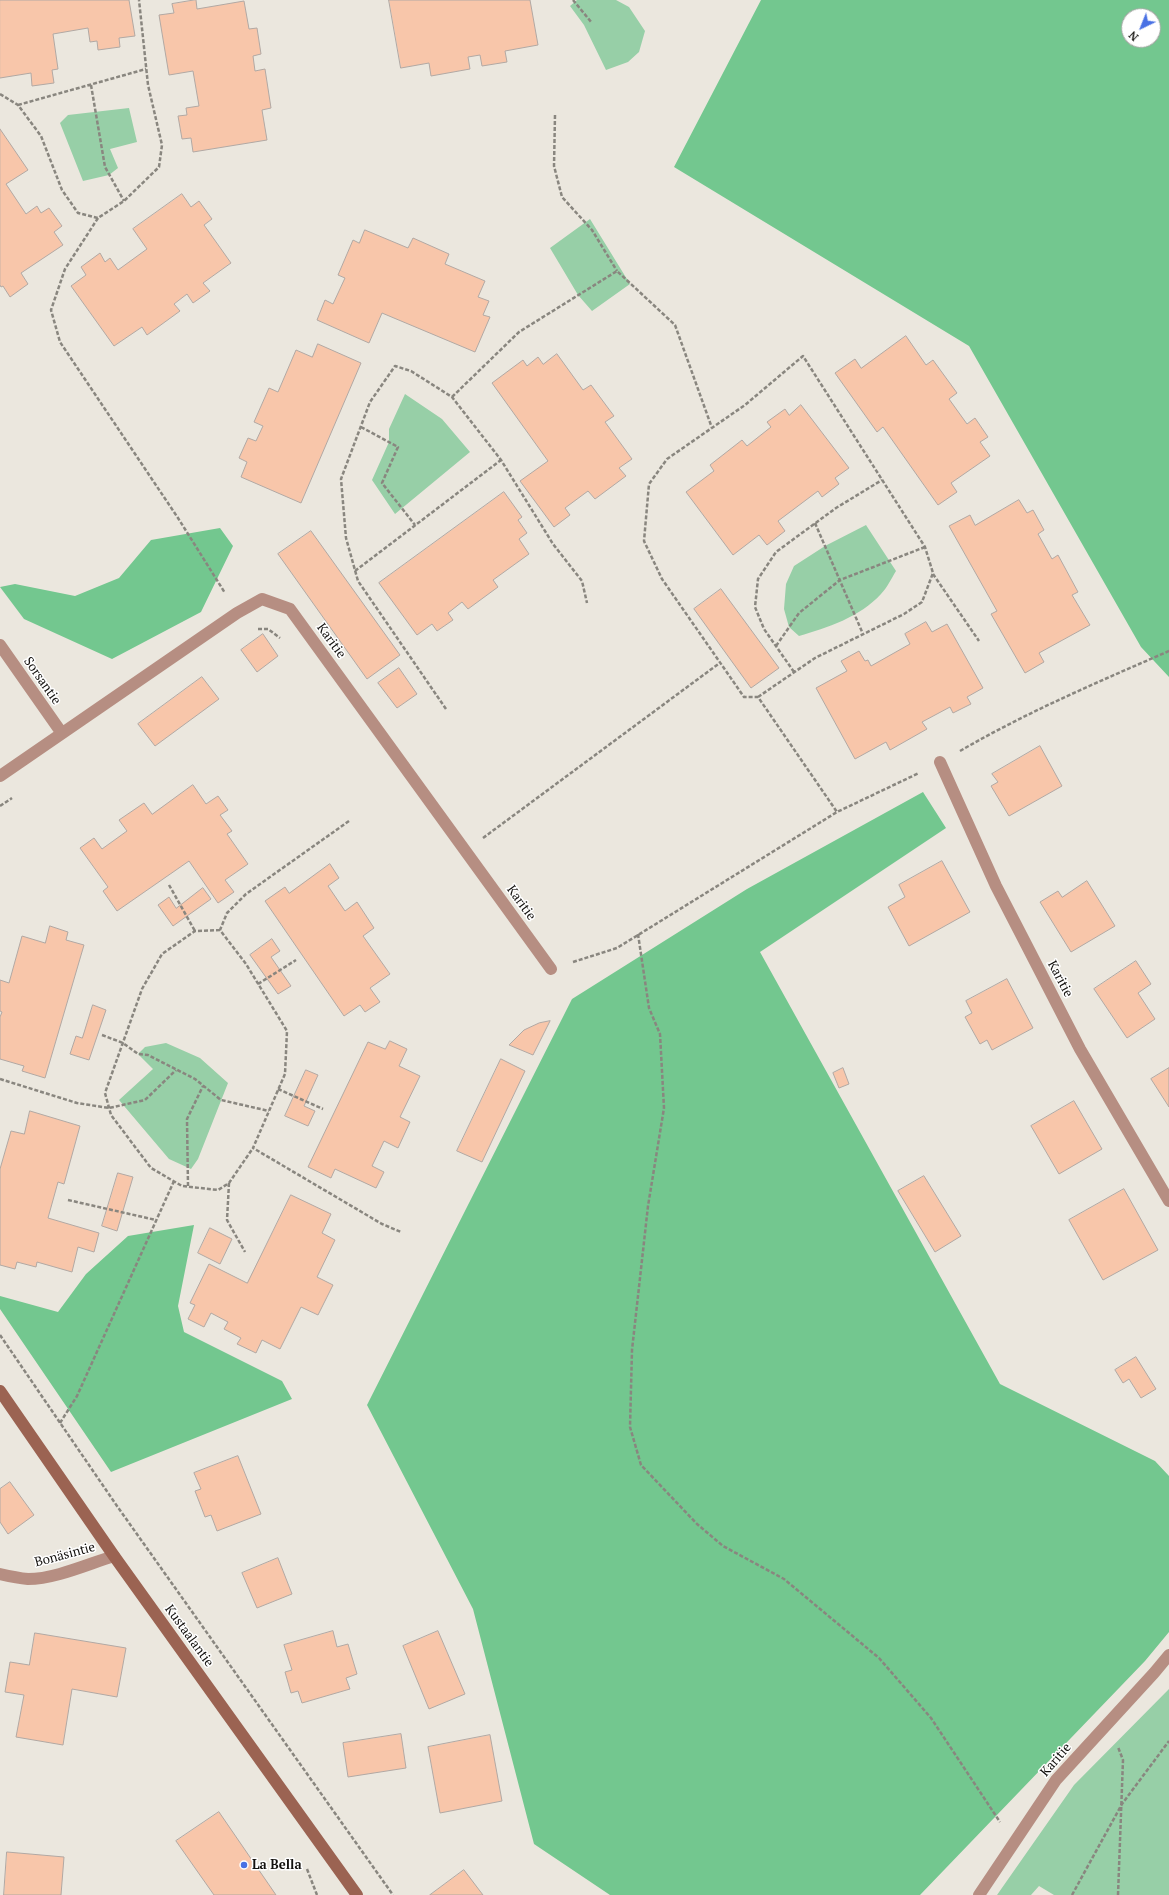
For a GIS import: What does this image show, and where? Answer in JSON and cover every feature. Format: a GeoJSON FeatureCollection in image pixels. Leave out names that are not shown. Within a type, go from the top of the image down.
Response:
{"type":"FeatureCollection","features":[{"type":"Feature","properties":{"kind":"main road","name":"Kustaalantie"},"geometry":{"type":"LineString","coordinates":[[0,1391],[114,1556],[357,1895]]}},
{"type":"Feature","properties":{"kind":"street","name":"Karitie"},"geometry":{"type":"LineString","coordinates":[[0,776],[61,732],[237,612],[262,599],[290,609],[551,969]]}},
{"type":"Feature","properties":{"kind":"street","name":"Sorsantie"},"geometry":{"type":"LineString","coordinates":[[0,645],[61,732]]}},
{"type":"Feature","properties":{"kind":"street","name":"Karitie"},"geometry":{"type":"LineString","coordinates":[[940,762],[996,886],[1080,1049],[1169,1201]]}},
{"type":"Feature","properties":{"kind":"street","name":"Bonäsintie"},"geometry":{"type":"LineString","coordinates":[[0,1574],[28,1579],[64,1573],[114,1556]]}},
{"type":"Feature","properties":{"kind":"street","name":"Karitie"},"geometry":{"type":"LineString","coordinates":[[979,1895],[1056,1780],[1169,1655]]}},
{"type":"Feature","properties":{"kind":"path"},"geometry":{"type":"LineString","coordinates":[[139,0],[148,85],[162,145],[159,167],[124,201],[98,218],[65,269],[51,310],[60,342],[178,518],[250,634],[255,629],[268,629],[286,642]]}},
{"type":"Feature","properties":{"kind":"path"},"geometry":{"type":"LineString","coordinates":[[573,0],[592,23]]}},
{"type":"Feature","properties":{"kind":"path"},"geometry":{"type":"LineString","coordinates":[[18,105],[146,69]]}},
{"type":"Feature","properties":{"kind":"path"},"geometry":{"type":"LineString","coordinates":[[91,85],[105,167],[124,201]]}},
{"type":"Feature","properties":{"kind":"path"},"geometry":{"type":"LineString","coordinates":[[0,94],[18,105],[41,136],[62,190],[78,213],[98,218]]}},
{"type":"Feature","properties":{"kind":"path"},"geometry":{"type":"LineString","coordinates":[[555,115],[554,166],[562,196],[592,230],[617,271],[675,325],[712,428]]}},
{"type":"Feature","properties":{"kind":"path"},"geometry":{"type":"LineString","coordinates":[[452,397],[519,332],[617,271]]}},
{"type":"Feature","properties":{"kind":"path"},"geometry":{"type":"LineString","coordinates":[[933,573],[922,602],[904,614],[815,658],[758,696],[744,697],[662,579],[644,541],[649,484],[667,459],[745,405],[803,356],[925,548],[933,573],[978,641]]}},
{"type":"Feature","properties":{"kind":"path"},"geometry":{"type":"LineString","coordinates":[[446,709],[358,581],[346,538],[341,479],[370,402],[396,366],[411,371],[452,397],[501,460],[553,544],[582,581],[587,604]]}},
{"type":"Feature","properties":{"kind":"path"},"geometry":{"type":"LineString","coordinates":[[361,427],[398,447],[382,483],[415,525]]}},
{"type":"Feature","properties":{"kind":"path"},"geometry":{"type":"LineString","coordinates":[[355,571],[501,460]]}},
{"type":"Feature","properties":{"kind":"path"},"geometry":{"type":"LineString","coordinates":[[794,672],[764,629],[755,607],[758,579],[776,552],[836,508],[882,480]]}},
{"type":"Feature","properties":{"kind":"path"},"geometry":{"type":"LineString","coordinates":[[815,523],[864,634]]}},
{"type":"Feature","properties":{"kind":"path"},"geometry":{"type":"LineString","coordinates":[[776,646],[799,613],[840,580],[925,548]]}},
{"type":"Feature","properties":{"kind":"path"},"geometry":{"type":"LineString","coordinates":[[551,969],[617,948],[837,812],[940,762],[997,729],[1072,693],[1169,651]]}},
{"type":"Feature","properties":{"kind":"path"},"geometry":{"type":"LineString","coordinates":[[465,851],[721,662]]}},
{"type":"Feature","properties":{"kind":"path"},"geometry":{"type":"LineString","coordinates":[[758,696],[837,812]]}},
{"type":"Feature","properties":{"kind":"path"},"geometry":{"type":"LineString","coordinates":[[0,806],[13,798]]}},
{"type":"Feature","properties":{"kind":"path"},"geometry":{"type":"LineString","coordinates":[[220,930],[227,912],[246,894],[349,821]]}},
{"type":"Feature","properties":{"kind":"path"},"geometry":{"type":"LineString","coordinates":[[169,885],[194,931]]}},
{"type":"Feature","properties":{"kind":"path"},"geometry":{"type":"LineString","coordinates":[[220,930],[246,964],[287,1031],[285,1074],[253,1148],[229,1182],[218,1190],[182,1186],[152,1168],[111,1115],[105,1093],[142,989],[162,954],[194,931],[220,930]]}},
{"type":"Feature","properties":{"kind":"path"},"geometry":{"type":"LineString","coordinates":[[638,934],[649,1008],[660,1034],[664,1108],[648,1206],[632,1350],[630,1427],[641,1465],[697,1524],[723,1546],[784,1579],[879,1658],[931,1718],[1014,1842]]}},
{"type":"Feature","properties":{"kind":"path"},"geometry":{"type":"LineString","coordinates":[[258,984],[296,960]]}},
{"type":"Feature","properties":{"kind":"path"},"geometry":{"type":"LineString","coordinates":[[102,1035],[123,1043],[138,1054],[148,1055],[195,1079],[221,1100],[269,1111]]}},
{"type":"Feature","properties":{"kind":"path"},"geometry":{"type":"LineString","coordinates":[[0,1079],[77,1103],[109,1108],[145,1100],[176,1070]]}},
{"type":"Feature","properties":{"kind":"path"},"geometry":{"type":"LineString","coordinates":[[188,1186],[187,1119],[203,1086]]}},
{"type":"Feature","properties":{"kind":"path"},"geometry":{"type":"LineString","coordinates":[[278,1089],[323,1109]]}},
{"type":"Feature","properties":{"kind":"path"},"geometry":{"type":"LineString","coordinates":[[253,1148],[382,1224],[401,1232]]}},
{"type":"Feature","properties":{"kind":"path"},"geometry":{"type":"LineString","coordinates":[[60,1423],[77,1396],[174,1181]]}},
{"type":"Feature","properties":{"kind":"path"},"geometry":{"type":"LineString","coordinates":[[229,1182],[227,1220],[245,1252]]}},
{"type":"Feature","properties":{"kind":"path"},"geometry":{"type":"LineString","coordinates":[[68,1200],[156,1220]]}},
{"type":"Feature","properties":{"kind":"path"},"geometry":{"type":"LineString","coordinates":[[0,1335],[121,1513],[393,1895]]}},
{"type":"Feature","properties":{"kind":"path"},"geometry":{"type":"LineString","coordinates":[[1110,1722],[1123,1760],[1118,1895]]}},
{"type":"Feature","properties":{"kind":"path"},"geometry":{"type":"LineString","coordinates":[[1072,1895],[1122,1804],[1169,1740]]}},
{"type":"Feature","properties":{"kind":"green space"},"geometry":{"type":"Polygon","coordinates":[[[577,0],[616,0],[629,7],[645,31],[639,52],[628,62],[606,70],[584,25],[570,6],[577,0]]]}},
{"type":"Feature","properties":{"kind":"green space"},"geometry":{"type":"Polygon","coordinates":[[[761,0],[1169,0],[1169,677],[1141,647],[969,346],[674,167],[761,0]]]}},
{"type":"Feature","properties":{"kind":"green space"},"geometry":{"type":"Polygon","coordinates":[[[129,108],[137,142],[110,149],[118,168],[109,175],[83,181],[60,123],[68,115],[129,108]]]}},
{"type":"Feature","properties":{"kind":"green space"},"geometry":{"type":"Polygon","coordinates":[[[590,219],[630,284],[592,311],[578,295],[550,248],[590,219]]]}},
{"type":"Feature","properties":{"kind":"green space"},"geometry":{"type":"Polygon","coordinates":[[[405,394],[442,419],[470,452],[395,514],[372,480],[389,442],[389,429],[405,394]]]}},
{"type":"Feature","properties":{"kind":"green space"},"geometry":{"type":"Polygon","coordinates":[[[866,525],[896,571],[889,583],[883,592],[873,602],[843,621],[799,636],[789,627],[784,609],[786,584],[794,566],[825,546],[866,525]]]}},
{"type":"Feature","properties":{"kind":"green space"},"geometry":{"type":"Polygon","coordinates":[[[220,528],[233,546],[201,612],[112,659],[24,619],[0,587],[15,584],[75,596],[119,578],[151,540],[220,528]]]}},
{"type":"Feature","properties":{"kind":"green space"},"geometry":{"type":"Polygon","coordinates":[[[923,792],[946,828],[760,952],[1000,1384],[1155,1461],[1169,1476],[1169,1632],[1145,1661],[920,1895],[610,1895],[534,1844],[473,1609],[367,1405],[572,999],[747,889],[923,792]]]}},
{"type":"Feature","properties":{"kind":"green space"},"geometry":{"type":"Polygon","coordinates":[[[166,1043],[200,1058],[228,1083],[198,1159],[191,1169],[169,1159],[119,1100],[153,1069],[138,1054],[145,1047],[166,1043]]]}},
{"type":"Feature","properties":{"kind":"green space"},"geometry":{"type":"Polygon","coordinates":[[[194,1225],[178,1306],[184,1332],[282,1381],[292,1399],[111,1472],[0,1309],[0,1296],[58,1312],[86,1274],[128,1236],[194,1225]]]}},
{"type":"Feature","properties":{"kind":"green space"},"geometry":{"type":"Polygon","coordinates":[[[1169,1689],[1169,1895],[1054,1895],[1039,1886],[1031,1895],[997,1895],[1074,1785],[1169,1689]]]}},
{"type":"Feature","properties":{"kind":"building"},"geometry":{"type":"Polygon","coordinates":[[[0,0],[129,0],[135,36],[119,38],[120,47],[98,50],[97,41],[90,42],[88,28],[53,34],[58,69],[52,70],[54,83],[32,86],[31,73],[0,78],[0,0]]]}},
{"type":"Feature","properties":{"kind":"building"},"geometry":{"type":"Polygon","coordinates":[[[196,0],[197,9],[244,1],[249,29],[257,28],[261,54],[253,56],[255,71],[265,69],[271,108],[262,110],[267,140],[193,152],[191,138],[182,139],[178,116],[187,115],[186,108],[199,106],[193,71],[169,75],[159,15],[174,13],[172,4],[196,0]]]}},
{"type":"Feature","properties":{"kind":"building"},"geometry":{"type":"Polygon","coordinates":[[[389,0],[530,0],[538,45],[505,51],[507,62],[482,66],[480,55],[468,57],[470,69],[431,76],[429,63],[401,68],[389,0]]]}},
{"type":"Feature","properties":{"kind":"building"},"geometry":{"type":"Polygon","coordinates":[[[0,129],[28,170],[6,184],[26,214],[37,206],[41,213],[49,208],[62,226],[54,232],[63,245],[21,273],[28,284],[10,297],[3,286],[1,287],[0,285],[0,129]]]}},
{"type":"Feature","properties":{"kind":"building"},"geometry":{"type":"Polygon","coordinates":[[[182,194],[191,207],[199,201],[212,219],[204,225],[231,263],[203,283],[210,291],[193,303],[187,294],[174,304],[180,311],[147,335],[142,327],[114,346],[71,286],[86,275],[81,267],[100,253],[105,262],[110,258],[118,270],[147,249],[133,229],[182,194]]]}},
{"type":"Feature","properties":{"kind":"building"},"geometry":{"type":"Polygon","coordinates":[[[365,230],[408,248],[413,238],[449,254],[445,264],[485,281],[478,297],[489,301],[483,315],[490,317],[475,352],[382,313],[369,343],[317,320],[325,300],[333,304],[345,278],[338,275],[353,240],[359,243],[365,230]]]}},
{"type":"Feature","properties":{"kind":"building"},"geometry":{"type":"Polygon","coordinates":[[[906,336],[926,365],[933,360],[957,393],[949,399],[967,424],[975,418],[988,437],[980,442],[990,456],[951,483],[957,492],[938,505],[883,427],[877,432],[835,373],[855,359],[861,368],[906,336]]]}},
{"type":"Feature","properties":{"kind":"building"},"geometry":{"type":"Polygon","coordinates":[[[318,344],[361,363],[301,503],[241,477],[247,462],[239,458],[248,438],[256,441],[263,426],[254,422],[269,388],[278,392],[296,350],[312,357],[318,344]]]}},
{"type":"Feature","properties":{"kind":"building"},"geometry":{"type":"Polygon","coordinates":[[[557,354],[583,390],[591,385],[614,416],[605,422],[632,459],[619,468],[626,476],[595,499],[588,491],[565,508],[570,515],[554,527],[520,481],[548,461],[492,383],[523,360],[527,366],[538,357],[543,364],[557,354]]]}},
{"type":"Feature","properties":{"kind":"building"},"geometry":{"type":"Polygon","coordinates":[[[801,405],[849,468],[835,478],[839,484],[822,497],[818,491],[778,521],[785,531],[767,545],[759,535],[733,555],[686,492],[714,471],[710,465],[742,440],[747,446],[771,427],[767,422],[785,409],[789,415],[801,405]]]}},
{"type":"Feature","properties":{"kind":"building"},"geometry":{"type":"Polygon","coordinates":[[[504,492],[522,517],[518,520],[527,533],[519,539],[529,554],[493,580],[498,587],[468,609],[462,602],[448,613],[453,620],[437,631],[432,624],[417,635],[379,583],[504,492]]]}},
{"type":"Feature","properties":{"kind":"building"},"geometry":{"type":"Polygon","coordinates":[[[1019,500],[1027,513],[1033,510],[1044,530],[1038,534],[1052,559],[1058,555],[1078,592],[1072,595],[1090,625],[1039,653],[1044,662],[1025,673],[991,614],[997,611],[949,526],[970,515],[975,525],[1019,500]]]}},
{"type":"Feature","properties":{"kind":"building"},"geometry":{"type":"Polygon","coordinates":[[[311,531],[400,655],[367,679],[278,554],[311,531]]]}},
{"type":"Feature","properties":{"kind":"building"},"geometry":{"type":"Polygon","coordinates":[[[721,589],[779,668],[751,688],[694,609],[721,589]]]}},
{"type":"Feature","properties":{"kind":"building"},"geometry":{"type":"Polygon","coordinates":[[[926,622],[932,632],[947,624],[983,688],[967,697],[971,704],[953,713],[950,707],[922,722],[927,729],[890,750],[886,742],[855,759],[816,688],[847,671],[841,661],[859,651],[865,661],[868,660],[871,666],[910,644],[905,634],[926,622]]]}},
{"type":"Feature","properties":{"kind":"building"},"geometry":{"type":"Polygon","coordinates":[[[263,634],[278,656],[257,672],[241,650],[263,634]]]}},
{"type":"Feature","properties":{"kind":"building"},"geometry":{"type":"Polygon","coordinates":[[[399,668],[417,694],[397,708],[378,683],[399,668]]]}},
{"type":"Feature","properties":{"kind":"building"},"geometry":{"type":"Polygon","coordinates":[[[202,677],[219,699],[155,746],[138,724],[202,677]]]}},
{"type":"Feature","properties":{"kind":"building"},"geometry":{"type":"Polygon","coordinates":[[[1040,746],[1062,786],[1009,816],[991,786],[998,782],[992,774],[1040,746]]]}},
{"type":"Feature","properties":{"kind":"building"},"geometry":{"type":"Polygon","coordinates":[[[193,785],[206,804],[218,796],[228,810],[220,815],[232,831],[227,834],[248,864],[225,880],[234,892],[218,903],[189,861],[117,911],[103,891],[108,887],[80,848],[94,838],[102,849],[127,831],[119,820],[144,803],[152,814],[193,785]]]}},
{"type":"Feature","properties":{"kind":"building"},"geometry":{"type":"Polygon","coordinates":[[[942,861],[970,912],[909,946],[888,907],[905,897],[899,885],[942,861]]]}},
{"type":"Feature","properties":{"kind":"building"},"geometry":{"type":"Polygon","coordinates":[[[330,864],[339,878],[328,886],[345,911],[357,902],[374,928],[363,936],[390,974],[370,988],[380,1002],[365,1012],[360,1005],[344,1016],[265,901],[285,887],[289,893],[330,864]]]}},
{"type":"Feature","properties":{"kind":"building"},"geometry":{"type":"Polygon","coordinates":[[[1087,881],[1115,926],[1071,952],[1040,902],[1058,891],[1062,897],[1087,881]]]}},
{"type":"Feature","properties":{"kind":"building"},"geometry":{"type":"Polygon","coordinates":[[[203,888],[211,899],[173,926],[158,905],[169,897],[176,908],[203,888]]]}},
{"type":"Feature","properties":{"kind":"building"},"geometry":{"type":"Polygon","coordinates":[[[50,926],[68,932],[66,940],[84,945],[45,1078],[22,1071],[24,1066],[0,1059],[0,1017],[2,1012],[0,1011],[0,980],[9,983],[22,936],[45,943],[50,926]]]}},
{"type":"Feature","properties":{"kind":"building"},"geometry":{"type":"Polygon","coordinates":[[[272,939],[280,951],[271,957],[291,986],[278,994],[250,955],[272,939]]]}},
{"type":"Feature","properties":{"kind":"building"},"geometry":{"type":"Polygon","coordinates":[[[1136,961],[1151,984],[1138,993],[1155,1019],[1127,1038],[1094,989],[1136,961]]]}},
{"type":"Feature","properties":{"kind":"building"},"geometry":{"type":"Polygon","coordinates":[[[1007,979],[1033,1028],[992,1050],[987,1040],[980,1044],[965,1017],[972,1013],[966,1001],[1007,979]]]}},
{"type":"Feature","properties":{"kind":"building"},"geometry":{"type":"Polygon","coordinates":[[[93,1005],[106,1010],[89,1060],[70,1054],[76,1036],[82,1038],[93,1005]]]}},
{"type":"Feature","properties":{"kind":"building"},"geometry":{"type":"Polygon","coordinates":[[[550,1021],[533,1055],[509,1045],[524,1030],[539,1023],[550,1021]]]}},
{"type":"Feature","properties":{"kind":"building"},"geometry":{"type":"Polygon","coordinates":[[[390,1041],[407,1049],[399,1066],[420,1076],[400,1117],[410,1122],[398,1148],[384,1141],[372,1166],[384,1172],[376,1188],[335,1169],[331,1178],[308,1167],[368,1042],[385,1049],[390,1041]]]}},
{"type":"Feature","properties":{"kind":"building"},"geometry":{"type":"Polygon","coordinates":[[[501,1059],[525,1071],[482,1162],[457,1151],[501,1059]]]}},
{"type":"Feature","properties":{"kind":"building"},"geometry":{"type":"Polygon","coordinates":[[[843,1068],[849,1084],[839,1088],[833,1073],[843,1068]]]}},
{"type":"Feature","properties":{"kind":"building"},"geometry":{"type":"Polygon","coordinates":[[[1169,1068],[1169,1107],[1151,1079],[1169,1068]]]}},
{"type":"Feature","properties":{"kind":"building"},"geometry":{"type":"Polygon","coordinates":[[[306,1070],[318,1075],[304,1106],[315,1111],[308,1126],[285,1116],[306,1070]]]}},
{"type":"Feature","properties":{"kind":"building"},"geometry":{"type":"Polygon","coordinates":[[[1074,1101],[1102,1149],[1059,1174],[1031,1126],[1074,1101]]]}},
{"type":"Feature","properties":{"kind":"building"},"geometry":{"type":"Polygon","coordinates":[[[30,1111],[80,1126],[64,1184],[58,1182],[48,1218],[99,1233],[94,1252],[78,1247],[72,1272],[37,1262],[36,1267],[17,1262],[15,1269],[0,1265],[0,1169],[11,1131],[24,1134],[30,1111]]]}},
{"type":"Feature","properties":{"kind":"building"},"geometry":{"type":"Polygon","coordinates":[[[118,1173],[133,1177],[117,1231],[102,1226],[118,1173]]]}},
{"type":"Feature","properties":{"kind":"building"},"geometry":{"type":"Polygon","coordinates":[[[924,1176],[961,1236],[935,1252],[898,1191],[924,1176]]]}},
{"type":"Feature","properties":{"kind":"building"},"geometry":{"type":"Polygon","coordinates":[[[1124,1189],[1158,1250],[1103,1280],[1069,1220],[1124,1189]]]}},
{"type":"Feature","properties":{"kind":"building"},"geometry":{"type":"Polygon","coordinates":[[[291,1195],[331,1214],[322,1233],[335,1240],[317,1277],[333,1285],[318,1315],[301,1307],[280,1349],[262,1340],[256,1353],[237,1344],[241,1338],[224,1329],[228,1322],[211,1313],[204,1327],[188,1319],[195,1305],[190,1303],[209,1264],[247,1283],[291,1195]]]}},
{"type":"Feature","properties":{"kind":"building"},"geometry":{"type":"Polygon","coordinates":[[[210,1228],[232,1239],[220,1264],[198,1253],[210,1228]]]}},
{"type":"Feature","properties":{"kind":"building"},"geometry":{"type":"Polygon","coordinates":[[[1136,1357],[1156,1389],[1141,1398],[1129,1379],[1123,1383],[1115,1370],[1136,1357]]]}},
{"type":"Feature","properties":{"kind":"building"},"geometry":{"type":"Polygon","coordinates":[[[238,1456],[261,1514],[217,1531],[211,1515],[205,1517],[195,1491],[201,1489],[194,1473],[238,1456]]]}},
{"type":"Feature","properties":{"kind":"building"},"geometry":{"type":"Polygon","coordinates":[[[10,1482],[34,1515],[8,1534],[0,1522],[0,1489],[10,1482]]]}},
{"type":"Feature","properties":{"kind":"building"},"geometry":{"type":"Polygon","coordinates":[[[278,1558],[292,1594],[257,1608],[242,1573],[278,1558]]]}},
{"type":"Feature","properties":{"kind":"building"},"geometry":{"type":"Polygon","coordinates":[[[333,1631],[337,1647],[348,1644],[357,1674],[346,1678],[350,1689],[302,1703],[298,1691],[291,1693],[285,1672],[292,1670],[284,1645],[333,1631]]]}},
{"type":"Feature","properties":{"kind":"building"},"geometry":{"type":"Polygon","coordinates":[[[438,1631],[465,1694],[429,1709],[403,1646],[438,1631]]]}},
{"type":"Feature","properties":{"kind":"building"},"geometry":{"type":"Polygon","coordinates":[[[35,1633],[126,1648],[117,1697],[72,1689],[63,1745],[16,1737],[24,1695],[5,1692],[10,1662],[29,1665],[35,1633]]]}},
{"type":"Feature","properties":{"kind":"building"},"geometry":{"type":"Polygon","coordinates":[[[401,1734],[406,1768],[348,1777],[343,1743],[401,1734]]]}},
{"type":"Feature","properties":{"kind":"building"},"geometry":{"type":"Polygon","coordinates":[[[490,1735],[502,1801],[440,1813],[428,1747],[490,1735]]]}},
{"type":"Feature","properties":{"kind":"building"},"geometry":{"type":"Polygon","coordinates":[[[219,1812],[276,1895],[214,1895],[176,1841],[219,1812]]]}},
{"type":"Feature","properties":{"kind":"building"},"geometry":{"type":"Polygon","coordinates":[[[7,1852],[64,1857],[61,1895],[4,1895],[7,1852]]]}},
{"type":"Feature","properties":{"kind":"building"},"geometry":{"type":"Polygon","coordinates":[[[464,1870],[483,1895],[430,1895],[464,1870]]]}},
{"type":"Feature","properties":{"kind":"place","name":"La Bella"},"geometry":{"type":"Point","coordinates":[244,1865]}}]}
